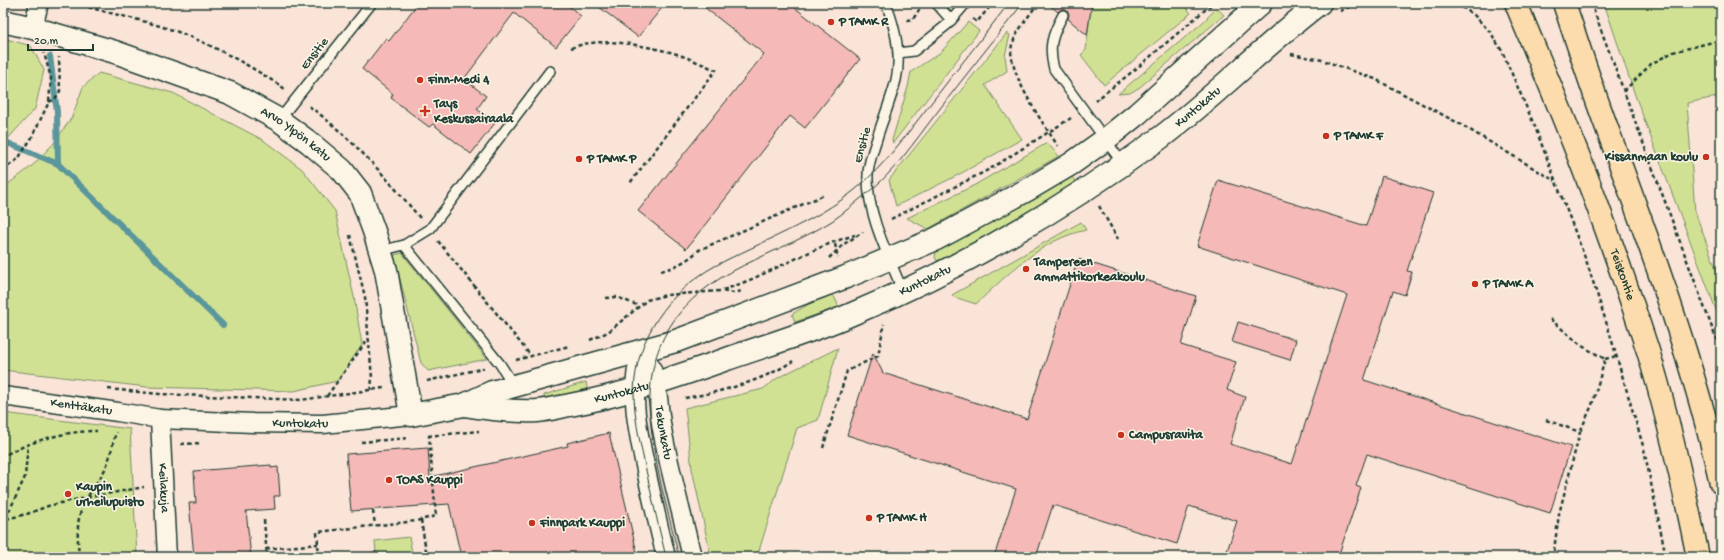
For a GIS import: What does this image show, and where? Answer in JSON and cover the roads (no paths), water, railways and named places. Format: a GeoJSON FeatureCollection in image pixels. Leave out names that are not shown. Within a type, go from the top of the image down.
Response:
{"type":"FeatureCollection","features":[{"type":"Feature","properties":{"kind":"highway"},"geometry":{"type":"LineString","coordinates":[[1501,3],[1526,28]]}},
{"type":"Feature","properties":{"kind":"highway","name":"Teiskontie"},"geometry":{"type":"LineString","coordinates":[[1516,3],[1569,131],[1617,259],[1646,344],[1666,412],[1684,486],[1698,557]]}},
{"type":"Feature","properties":{"kind":"highway"},"geometry":{"type":"LineString","coordinates":[[1564,3],[1604,119],[1651,246],[1688,356],[1711,439],[1721,483]]}},
{"type":"Feature","properties":{"kind":"street"},"geometry":{"type":"LineString","coordinates":[[33,28],[39,3]]}},
{"type":"Feature","properties":{"kind":"street","name":"Kuntokatu"},"geometry":{"type":"LineString","coordinates":[[160,419],[324,424],[411,416],[464,406],[492,392],[641,351],[703,331],[890,259],[936,239],[989,211],[1071,164],[1106,139],[1137,114],[1261,3]]}},
{"type":"Feature","properties":{"kind":"street","name":"Kuntokatu"},"geometry":{"type":"LineString","coordinates":[[464,406],[512,411],[538,411],[606,399],[844,318],[903,292],[1001,242],[1077,196],[1124,164],[1162,136],[1213,94],[1289,27],[1320,3]]}},
{"type":"Feature","properties":{"kind":"street","name":"Arvo Ylpön katu"},"geometry":{"type":"LineString","coordinates":[[3,20],[33,28],[51,43],[142,62],[230,93],[279,120],[310,143],[342,170],[360,193],[386,270],[411,416]]}},
{"type":"Feature","properties":{"kind":"street","name":"Tekunkatu"},"geometry":{"type":"LineString","coordinates":[[641,351],[651,365],[656,383],[662,430],[692,557]]}},
{"type":"Feature","properties":{"kind":"street","name":"Tekunkatu"},"geometry":{"type":"LineString","coordinates":[[641,351],[634,390],[638,436],[666,557]]}},
{"type":"Feature","properties":{"kind":"street","name":"Kenttäkatu"},"geometry":{"type":"LineString","coordinates":[[3,396],[110,410],[160,419]]}},
{"type":"Feature","properties":{"kind":"street","name":"Keilakuja"},"geometry":{"type":"LineString","coordinates":[[160,419],[167,557]]}},
{"type":"Feature","properties":{"kind":"lane","name":"Ensitie"},"geometry":{"type":"LineString","coordinates":[[279,120],[372,3]]}},
{"type":"Feature","properties":{"kind":"lane","name":"Ensitie"},"geometry":{"type":"LineString","coordinates":[[886,3],[894,24],[898,53],[896,79],[872,154],[868,178],[869,200],[877,226],[903,292]]}},
{"type":"Feature","properties":{"kind":"lane"},"geometry":{"type":"LineString","coordinates":[[936,3],[952,20]]}},
{"type":"Feature","properties":{"kind":"lane"},"geometry":{"type":"LineString","coordinates":[[898,53],[914,51],[929,41],[952,20],[966,3]]}},
{"type":"Feature","properties":{"kind":"lane"},"geometry":{"type":"LineString","coordinates":[[1063,15],[1053,32],[1050,54],[1054,69],[1124,164]]}},
{"type":"Feature","properties":{"kind":"lane"},"geometry":{"type":"LineString","coordinates":[[380,251],[404,245],[430,230],[550,71]]}},
{"type":"Feature","properties":{"kind":"lane"},"geometry":{"type":"LineString","coordinates":[[404,245],[500,364],[514,386]]}},
{"type":"Feature","properties":{"kind":"waterway"},"geometry":{"type":"LineString","coordinates":[[50,56],[57,112],[58,164]]}},
{"type":"Feature","properties":{"kind":"waterway"},"geometry":{"type":"LineString","coordinates":[[3,141],[58,164],[223,325]]}},
{"type":"Feature","properties":{"kind":"tram line"},"geometry":{"type":"LineString","coordinates":[[666,557],[640,444],[634,401],[636,372],[641,353],[648,335],[658,318],[669,303],[698,276],[715,266],[805,222],[823,212],[856,189],[876,170],[903,139],[1009,3]]}},
{"type":"Feature","properties":{"kind":"tram line"},"geometry":{"type":"LineString","coordinates":[[679,557],[659,477],[652,437],[650,400],[654,363],[668,330],[693,299],[731,272],[807,235],[832,221],[886,177],[1023,3]]}},
{"type":"Feature","properties":{"kind":"place","name":"P TAMK R"},"geometry":{"type":"Point","coordinates":[831,22]}},
{"type":"Feature","properties":{"kind":"place","name":"Finn-Medi 4"},"geometry":{"type":"Point","coordinates":[420,80]}},
{"type":"Feature","properties":{"kind":"place","name":"Tays Keskussairaala"},"geometry":{"type":"Point","coordinates":[425,111]}},
{"type":"Feature","properties":{"kind":"place","name":"P TAMK F"},"geometry":{"type":"Point","coordinates":[1326,136]}},
{"type":"Feature","properties":{"kind":"place","name":"Kissanmaan koulu"},"geometry":{"type":"Point","coordinates":[1706,157]}},
{"type":"Feature","properties":{"kind":"place","name":"P TAMK P"},"geometry":{"type":"Point","coordinates":[579,159]}},
{"type":"Feature","properties":{"kind":"place","name":"Tampereen ammattikorkeakoulu"},"geometry":{"type":"Point","coordinates":[1026,269]}},
{"type":"Feature","properties":{"kind":"place","name":"P TAMK A"},"geometry":{"type":"Point","coordinates":[1475,284]}},
{"type":"Feature","properties":{"kind":"place","name":"Campusravita"},"geometry":{"type":"Point","coordinates":[1121,435]}},
{"type":"Feature","properties":{"kind":"place","name":"TOAS Kauppi"},"geometry":{"type":"Point","coordinates":[389,480]}},
{"type":"Feature","properties":{"kind":"place","name":"Kaupin urheilupuisto"},"geometry":{"type":"Point","coordinates":[68,494]}},
{"type":"Feature","properties":{"kind":"place","name":"P TAMK H"},"geometry":{"type":"Point","coordinates":[869,518]}},
{"type":"Feature","properties":{"kind":"place","name":"Finnpark Kauppi"},"geometry":{"type":"Point","coordinates":[532,523]}}]}
